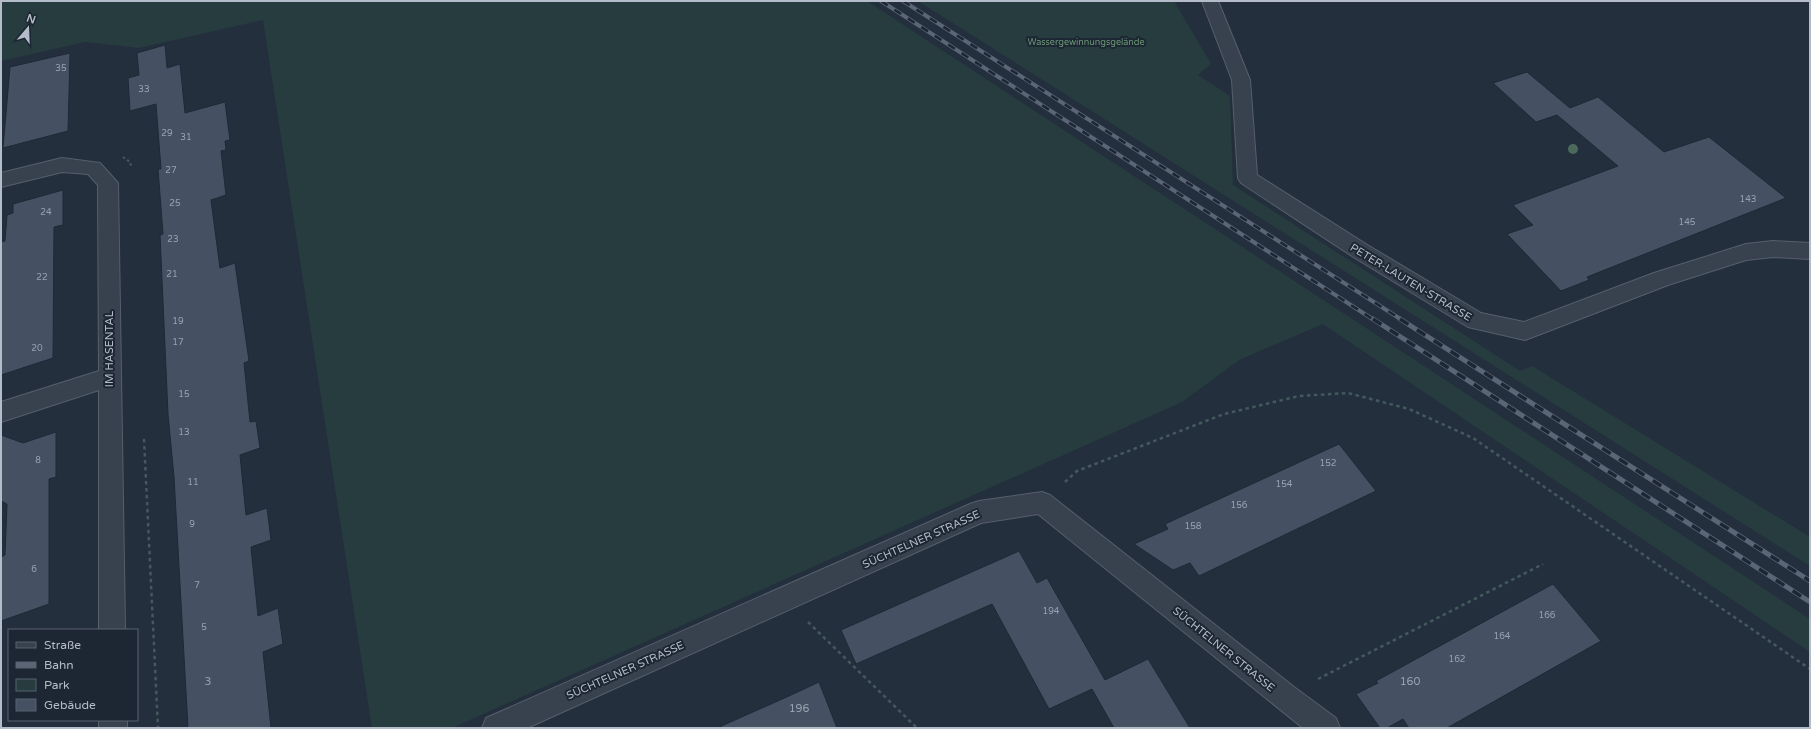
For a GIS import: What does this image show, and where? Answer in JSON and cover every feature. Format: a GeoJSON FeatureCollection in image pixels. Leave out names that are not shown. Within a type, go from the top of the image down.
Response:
{"type":"FeatureCollection","features":[{"type":"Feature","properties":{"kind":"street","name":"PETER-LAUTEN-STRASSE"},"geometry":{"type":"LineString","coordinates":[[1210,1],[1241,80],[1248,178],[1362,252],[1476,321],[1525,331],[1661,279],[1746,252],[1774,249],[1810,251]]}},
{"type":"Feature","properties":{"kind":"street","name":"IM HASENTAL"},"geometry":{"type":"LineString","coordinates":[[1,180],[62,165],[93,168],[108,183],[112,629]]}},
{"type":"Feature","properties":{"kind":"street"},"geometry":{"type":"LineString","coordinates":[[1,412],[109,377]]}},
{"type":"Feature","properties":{"kind":"street","name":"SÜCHTELNER STRASSE"},"geometry":{"type":"LineString","coordinates":[[496,728],[980,512],[1042,503],[1284,697],[1326,728]]}},
{"type":"Feature","properties":{"kind":"path"},"geometry":{"type":"LineString","coordinates":[[1042,503],[1077,471],[1224,414],[1299,396],[1348,393],[1409,409],[1473,438],[1810,669]]}},
{"type":"Feature","properties":{"kind":"path"},"geometry":{"type":"LineString","coordinates":[[1284,697],[1543,564]]}},
{"type":"Feature","properties":{"kind":"path"},"geometry":{"type":"LineString","coordinates":[[784,600],[917,728]]}},
{"type":"Feature","properties":{"kind":"green space"},"geometry":{"type":"Polygon","coordinates":[[[1,1],[867,1],[1810,619],[1810,652],[1323,324],[1239,360],[1182,402],[452,728],[372,728],[263,20],[139,48],[85,42],[1,61],[1,1]]]}},
{"type":"Feature","properties":{"kind":"green space","name":"Wassergewinnungsgelände"},"geometry":{"type":"Polygon","coordinates":[[[918,1],[1174,1],[1211,64],[1198,75],[1230,96],[1233,185],[1520,371],[1532,366],[1810,537],[1810,566],[918,1]]]}},
{"type":"Feature","properties":{"kind":"building"},"geometry":{"type":"Polygon","coordinates":[[[165,45],[167,68],[180,64],[185,113],[225,102],[230,140],[225,141],[226,150],[221,151],[226,195],[211,200],[220,268],[235,263],[249,361],[244,363],[250,422],[256,421],[260,448],[240,455],[246,515],[267,508],[271,540],[251,547],[258,616],[278,608],[283,644],[263,652],[271,728],[188,728],[174,477],[168,414],[160,235],[163,234],[158,169],[161,169],[156,104],[130,111],[128,78],[139,75],[137,53],[165,45]]]}},
{"type":"Feature","properties":{"kind":"building"},"geometry":{"type":"Polygon","coordinates":[[[70,53],[68,131],[3,148],[10,67],[70,53]]]}},
{"type":"Feature","properties":{"kind":"building"},"geometry":{"type":"Polygon","coordinates":[[[1527,72],[1570,108],[1598,97],[1664,152],[1709,137],[1786,198],[1587,277],[1589,280],[1561,291],[1507,234],[1533,225],[1513,205],[1618,166],[1557,115],[1536,122],[1493,83],[1527,72]]]}},
{"type":"Feature","properties":{"kind":"building"},"geometry":{"type":"Polygon","coordinates":[[[63,190],[63,225],[54,227],[53,358],[1,375],[1,242],[5,241],[7,215],[13,213],[13,204],[63,190]]]}},
{"type":"Feature","properties":{"kind":"building"},"geometry":{"type":"Polygon","coordinates":[[[56,432],[56,477],[49,479],[49,604],[1,621],[1,557],[5,555],[7,504],[1,501],[1,435],[23,443],[56,432]]]}},
{"type":"Feature","properties":{"kind":"building"},"geometry":{"type":"Polygon","coordinates":[[[1339,444],[1376,491],[1199,576],[1190,563],[1173,570],[1134,544],[1168,529],[1165,524],[1339,444]]]}},
{"type":"Feature","properties":{"kind":"building"},"geometry":{"type":"Polygon","coordinates":[[[1019,551],[1037,583],[1047,578],[1105,680],[1148,659],[1190,728],[1114,728],[1092,689],[1049,709],[992,604],[856,664],[841,630],[1019,551]]]}},
{"type":"Feature","properties":{"kind":"building"},"geometry":{"type":"Polygon","coordinates":[[[1553,584],[1601,641],[1447,728],[1409,728],[1403,719],[1387,728],[1380,728],[1356,694],[1378,683],[1376,681],[1553,584]]]}},
{"type":"Feature","properties":{"kind":"building"},"geometry":{"type":"Polygon","coordinates":[[[819,682],[837,728],[717,728],[789,696],[819,682]]]}},
{"type":"Feature","properties":{"kind":"railway"},"geometry":{"type":"LineString","coordinates":[[881,1],[1374,320]]}},
{"type":"Feature","properties":{"kind":"railway"},"geometry":{"type":"LineString","coordinates":[[903,1],[1402,320]]}},
{"type":"Feature","properties":{"kind":"railway"},"geometry":{"type":"LineString","coordinates":[[1373,319],[1810,602]]}},
{"type":"Feature","properties":{"kind":"railway"},"geometry":{"type":"LineString","coordinates":[[1400,319],[1810,581]]}}]}
